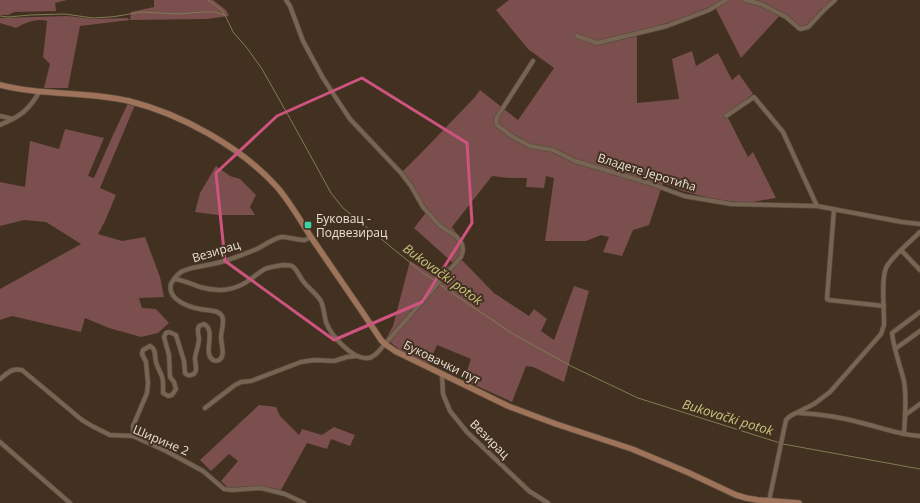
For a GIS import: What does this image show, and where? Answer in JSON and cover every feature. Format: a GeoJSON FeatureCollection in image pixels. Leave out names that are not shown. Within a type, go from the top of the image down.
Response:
{"type":"FeatureCollection","features":[{"type":"Feature","properties":{"kind":"street"},"geometry":{"type":"LineString","coordinates":[[133,436],[134,426],[147,393],[148,373],[146,362],[142,354],[143,350],[150,346],[156,353],[156,364],[162,376],[163,393],[168,396],[172,395],[176,389],[174,382],[170,377],[169,355],[164,337],[166,334],[169,332],[176,336],[184,361],[184,371],[187,375],[193,374],[196,369],[195,358],[198,343],[197,328],[199,326],[204,324],[207,326],[210,333],[209,354],[212,360],[218,361],[222,356],[221,336],[223,317],[217,312],[189,306],[175,298],[171,293],[171,283],[174,279],[182,280],[200,287],[220,290],[239,286],[264,270],[275,266],[292,266],[321,301],[326,321],[334,336],[356,356],[369,358],[378,352],[441,280],[460,257],[463,250],[462,244],[456,236],[440,226],[423,207],[402,174],[350,119],[323,78],[303,41],[290,6],[286,0]]}},
{"type":"Feature","properties":{"kind":"street"},"geometry":{"type":"LineString","coordinates":[[577,36],[597,43],[667,26],[709,10],[726,0]]}},
{"type":"Feature","properties":{"kind":"street"},"geometry":{"type":"LineString","coordinates":[[745,0],[761,4],[786,16],[800,28],[808,27],[835,0]]}},
{"type":"Feature","properties":{"kind":"street","name":"Владете Јеротића"},"geometry":{"type":"LineString","coordinates":[[533,61],[496,120],[498,125],[513,137],[530,146],[553,150],[575,161],[650,183],[684,196],[731,204],[816,206],[920,224]]}},
{"type":"Feature","properties":{"kind":"street","name":"Буковачки пут"},"geometry":{"type":"LineString","coordinates":[[0,85],[40,92],[68,93],[116,98],[159,110],[196,127],[213,136],[247,159],[269,179],[287,200],[385,344],[402,355],[508,406],[556,424],[632,449],[687,472],[736,495],[751,500],[799,503]]}},
{"type":"Feature","properties":{"kind":"street"},"geometry":{"type":"LineString","coordinates":[[0,125],[14,119],[29,108],[40,92]]}},
{"type":"Feature","properties":{"kind":"street"},"geometry":{"type":"LineString","coordinates":[[726,116],[754,97],[782,132],[816,206]]}},
{"type":"Feature","properties":{"kind":"street"},"geometry":{"type":"LineString","coordinates":[[0,116],[14,119]]}},
{"type":"Feature","properties":{"kind":"street"},"geometry":{"type":"LineString","coordinates":[[834,209],[827,299],[884,306]]}},
{"type":"Feature","properties":{"kind":"street"},"geometry":{"type":"LineString","coordinates":[[769,501],[787,418],[792,414],[814,404],[830,392],[881,334],[884,326],[884,279],[886,268],[891,260],[919,234]]}},
{"type":"Feature","properties":{"kind":"street","name":"Везирац"},"geometry":{"type":"LineString","coordinates":[[174,279],[181,271],[224,261],[259,248],[279,238],[284,237],[306,240],[311,237]]}},
{"type":"Feature","properties":{"kind":"street"},"geometry":{"type":"LineString","coordinates":[[901,250],[920,270]]}},
{"type":"Feature","properties":{"kind":"street"},"geometry":{"type":"LineString","coordinates":[[904,434],[906,400],[904,383],[892,333],[920,312]]}},
{"type":"Feature","properties":{"kind":"street"},"geometry":{"type":"LineString","coordinates":[[895,349],[920,331]]}},
{"type":"Feature","properties":{"kind":"street"},"geometry":{"type":"LineString","coordinates":[[205,408],[241,382],[251,381],[301,362],[314,360],[334,361],[356,356]]}},
{"type":"Feature","properties":{"kind":"street","name":"Ширине 2"},"geometry":{"type":"LineString","coordinates":[[0,379],[11,370],[22,370],[70,410],[92,426],[110,435],[133,436],[166,451],[203,471],[224,489],[232,490],[261,488],[285,494],[304,503]]}},
{"type":"Feature","properties":{"kind":"street","name":"Везирац"},"geometry":{"type":"LineString","coordinates":[[442,375],[443,394],[450,411],[467,432],[529,491],[548,503]]}},
{"type":"Feature","properties":{"kind":"street"},"geometry":{"type":"LineString","coordinates":[[905,415],[920,404]]}},
{"type":"Feature","properties":{"kind":"street"},"geometry":{"type":"LineString","coordinates":[[797,413],[810,413],[828,416],[866,424],[892,432],[920,436]]}},
{"type":"Feature","properties":{"kind":"street"},"geometry":{"type":"LineString","coordinates":[[0,442],[70,503]]}},
{"type":"Feature","properties":{"kind":"highlighted area"},"geometry":{"type":"Polygon","coordinates":[[[362,78],[467,143],[472,223],[422,302],[334,340],[225,261],[216,173],[277,116],[362,78]]]}},
{"type":"Feature","properties":{"kind":"shaded area"},"geometry":{"type":"Polygon","coordinates":[[[0,0],[67,0],[55,3],[56,11],[14,12],[8,15],[0,15],[0,0]]]}},
{"type":"Feature","properties":{"kind":"shaded area"},"geometry":{"type":"Polygon","coordinates":[[[154,0],[213,0],[226,10],[229,16],[207,19],[130,20],[131,12],[154,7],[154,0]]]}},
{"type":"Feature","properties":{"kind":"shaded area"},"geometry":{"type":"Polygon","coordinates":[[[509,0],[834,0],[804,31],[782,13],[741,58],[714,5],[676,20],[637,32],[637,103],[679,99],[672,59],[692,51],[696,66],[718,53],[732,80],[739,74],[753,94],[726,114],[748,157],[753,152],[776,198],[746,203],[713,199],[683,191],[663,183],[649,225],[633,230],[622,256],[603,252],[609,237],[601,235],[586,241],[545,241],[554,178],[546,176],[544,188],[526,187],[527,178],[492,176],[452,227],[459,237],[462,250],[458,256],[494,293],[529,316],[534,309],[547,319],[541,331],[554,340],[574,286],[589,291],[564,382],[533,367],[526,366],[512,402],[464,380],[471,359],[437,345],[428,365],[400,350],[386,339],[393,326],[410,261],[435,276],[453,263],[414,228],[428,210],[402,172],[475,97],[480,90],[518,120],[554,68],[528,49],[496,10],[509,0]]]}},
{"type":"Feature","properties":{"kind":"shaded area"},"geometry":{"type":"Polygon","coordinates":[[[68,16],[94,19],[127,18],[130,20],[80,26],[68,88],[44,88],[50,64],[43,57],[47,21],[35,21],[16,28],[0,23],[0,18],[68,16]]]}},
{"type":"Feature","properties":{"kind":"shaded area"},"geometry":{"type":"Polygon","coordinates":[[[128,103],[135,105],[100,188],[116,195],[98,234],[122,241],[145,237],[160,277],[164,297],[139,298],[142,308],[156,309],[169,323],[158,333],[141,337],[109,328],[85,318],[81,332],[12,316],[0,320],[0,289],[81,244],[46,222],[24,220],[0,226],[0,182],[25,187],[30,141],[59,149],[65,129],[104,138],[88,176],[94,178],[128,103]]]}},
{"type":"Feature","properties":{"kind":"shaded area"},"geometry":{"type":"Polygon","coordinates":[[[216,166],[230,176],[240,179],[256,195],[250,207],[255,215],[218,215],[195,212],[200,193],[216,166]]]}},
{"type":"Feature","properties":{"kind":"shaded area"},"geometry":{"type":"Polygon","coordinates":[[[259,405],[276,407],[280,416],[299,435],[302,429],[322,435],[334,427],[355,435],[350,446],[331,439],[327,449],[307,443],[281,490],[260,486],[229,489],[221,481],[238,461],[229,454],[211,471],[200,460],[259,405]]]}},
{"type":"Feature","properties":{"kind":"waterway"},"geometry":{"type":"LineString","coordinates":[[208,0],[223,11],[224,14]]}},
{"type":"Feature","properties":{"kind":"waterway","name":"Bukovački potok"},"geometry":{"type":"LineString","coordinates":[[0,16],[8,17],[65,14],[93,18],[141,12],[178,14],[214,12],[225,15],[233,32],[262,69],[331,193],[343,208],[423,273],[437,282]]}},
{"type":"Feature","properties":{"kind":"waterway","name":"Bukovački potok"},"geometry":{"type":"LineString","coordinates":[[439,284],[513,334],[573,367],[638,398],[780,443]]}},
{"type":"Feature","properties":{"kind":"waterway","name":"Bukovački potok"},"geometry":{"type":"LineString","coordinates":[[783,444],[920,469]]}},
{"type":"Feature","properties":{"kind":"place","name":"Буковац - Подвезирац"},"geometry":{"type":"Point","coordinates":[308,225]}}]}
